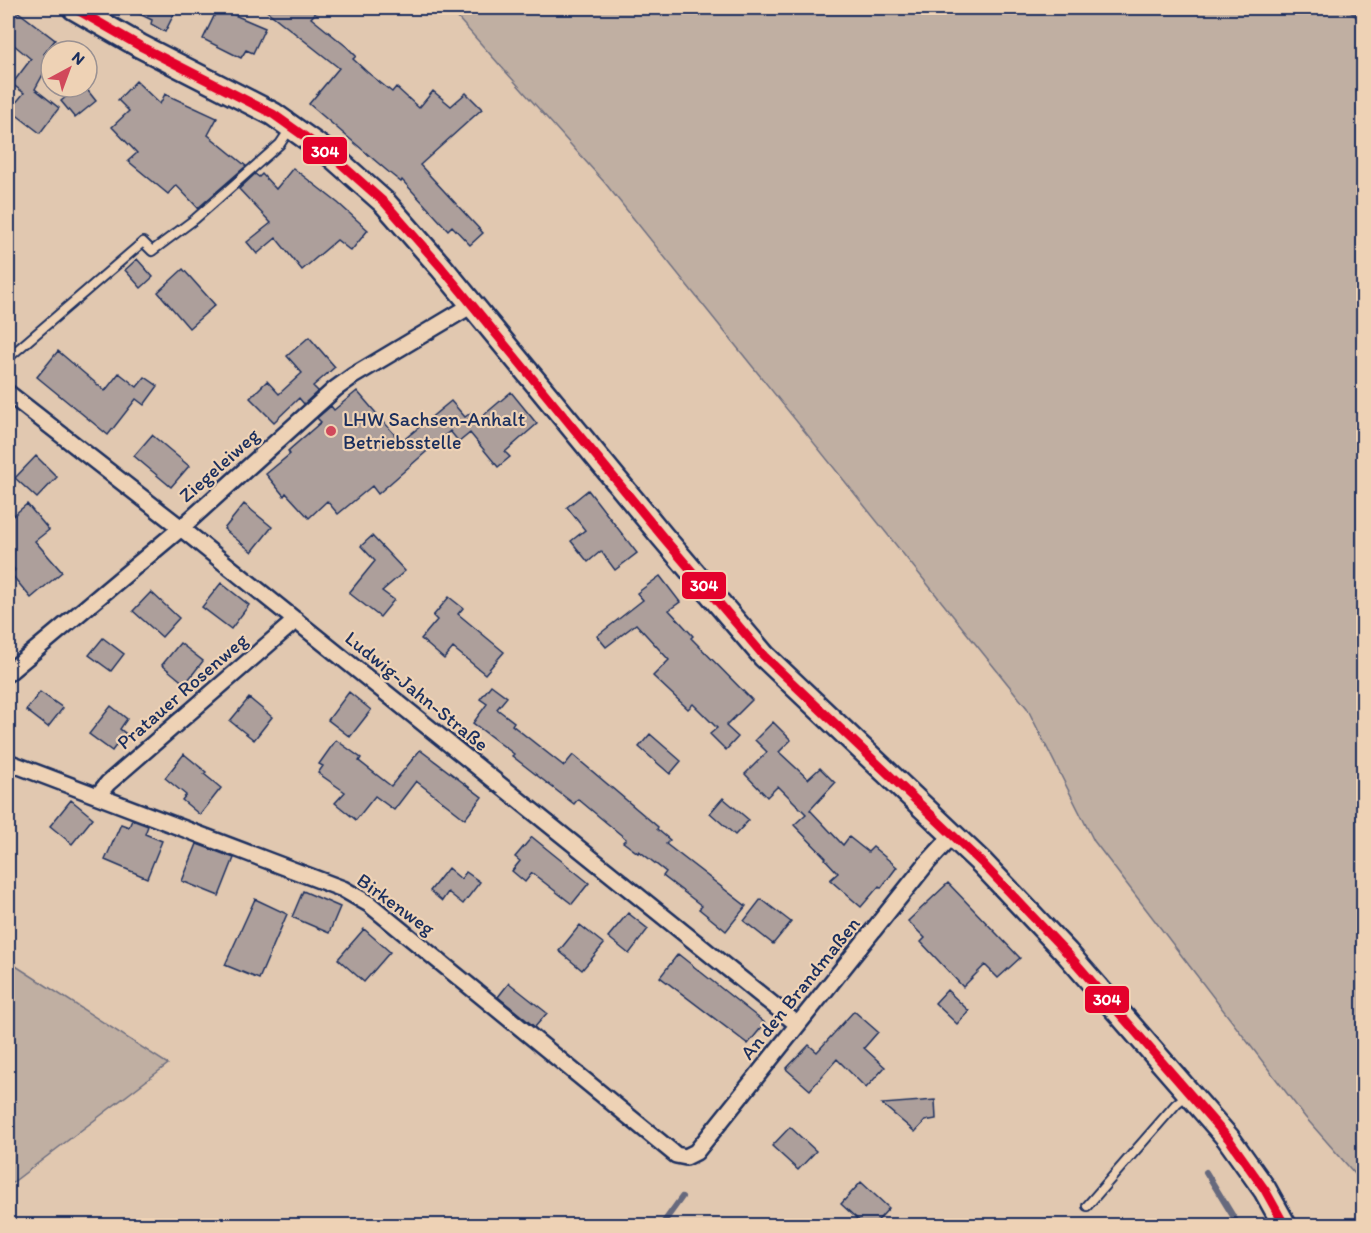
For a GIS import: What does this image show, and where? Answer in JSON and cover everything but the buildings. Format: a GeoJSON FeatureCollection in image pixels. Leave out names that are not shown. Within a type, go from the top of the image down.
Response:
{"type":"FeatureCollection","features":[{"type":"Feature","properties":{"kind":"main road"},"geometry":{"type":"LineString","coordinates":[[74,8],[292,126],[339,162],[385,203],[764,656],[953,835],[1038,921],[1189,1093],[1249,1166],[1285,1226]]}},
{"type":"Feature","properties":{"kind":"street","name":"Ziegeleiweg"},"geometry":{"type":"LineString","coordinates":[[8,674],[181,528],[335,389],[472,305]]}},
{"type":"Feature","properties":{"kind":"street","name":"Ludwig-Jahn-Straße"},"geometry":{"type":"LineString","coordinates":[[8,393],[181,528],[797,1024]]}},
{"type":"Feature","properties":{"kind":"street","name":"Pratauer Rosenweg"},"geometry":{"type":"LineString","coordinates":[[98,795],[108,783],[296,621]]}},
{"type":"Feature","properties":{"kind":"street","name":"Birkenweg"},"geometry":{"type":"LineString","coordinates":[[8,762],[343,889],[369,904],[676,1155]]}},
{"type":"Feature","properties":{"kind":"street","name":"An den Brandmaßen"},"geometry":{"type":"LineString","coordinates":[[676,1155],[686,1157],[696,1152],[927,862],[953,835]]}},
{"type":"Feature","properties":{"kind":"lane"},"geometry":{"type":"LineString","coordinates":[[8,358],[143,242],[152,251],[195,219],[280,144],[292,126]]}},
{"type":"Feature","properties":{"kind":"lane"},"geometry":{"type":"LineString","coordinates":[[1087,1206],[1176,1104],[1189,1093]]}},
{"type":"Feature","properties":{"kind":"shaded area"},"geometry":{"type":"Polygon","coordinates":[[[449,8],[1363,8],[1363,1183],[1305,1117],[1094,841],[1027,708],[605,183],[449,8]]]}},
{"type":"Feature","properties":{"kind":"shaded area"},"geometry":{"type":"Polygon","coordinates":[[[8,961],[168,1064],[8,1186],[8,961]]]}},
{"type":"Feature","properties":{"kind":"waterway"},"geometry":{"type":"LineString","coordinates":[[1349,8],[1364,21]]}},
{"type":"Feature","properties":{"kind":"waterway"},"geometry":{"type":"LineString","coordinates":[[1206,1172],[1239,1226]]}},
{"type":"Feature","properties":{"kind":"waterway"},"geometry":{"type":"LineString","coordinates":[[661,1226],[682,1197]]}},
{"type":"Feature","properties":{"kind":"transit line","name":"304"},"geometry":{"type":"LineString","coordinates":[[74,8],[140,46],[273,114],[332,156],[385,203],[441,267],[662,536],[764,656],[982,863],[1067,953],[1228,1138],[1265,1190],[1285,1226]]}},
{"type":"Feature","properties":{"kind":"place","name":"LHW Sachsen-Anhalt Betriebsstelle"},"geometry":{"type":"Point","coordinates":[331,431]}}]}
